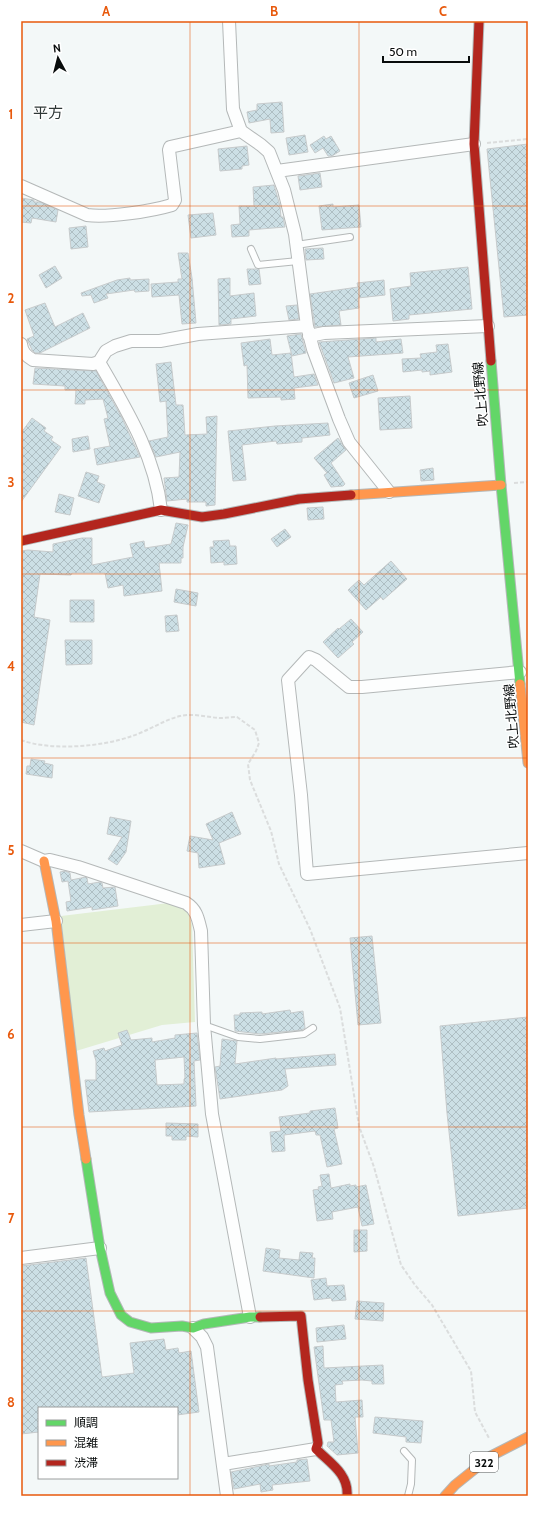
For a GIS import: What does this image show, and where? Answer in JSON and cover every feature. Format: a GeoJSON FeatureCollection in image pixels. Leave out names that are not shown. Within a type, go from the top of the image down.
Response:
{"type":"FeatureCollection","features":[{"type":"Feature","properties":{"kind":"main road","name":"吹上北野線"},"geometry":{"type":"LineString","coordinates":[[479,21],[474,144],[501,485],[528,763]]}},
{"type":"Feature","properties":{"kind":"main road"},"geometry":{"type":"LineString","coordinates":[[21,541],[162,510],[202,517],[300,499],[501,485]]}},
{"type":"Feature","properties":{"kind":"main road"},"geometry":{"type":"LineString","coordinates":[[44,861],[56,921],[79,1115],[100,1248],[110,1293],[121,1314],[130,1322],[151,1328],[182,1326],[193,1328],[204,1324],[250,1317],[302,1316],[308,1380],[318,1443],[316,1449],[343,1475],[348,1487],[347,1496]]}},
{"type":"Feature","properties":{"kind":"main road","name":"322"},"geometry":{"type":"LineString","coordinates":[[445,1496],[455,1485],[491,1456],[528,1437]]}},
{"type":"Feature","properties":{"kind":"street"},"geometry":{"type":"LineString","coordinates":[[229,21],[233,109],[240,131],[261,145],[268,152],[287,200],[296,245],[308,331],[321,372],[349,442],[389,492]]}},
{"type":"Feature","properties":{"kind":"street"},"geometry":{"type":"LineString","coordinates":[[21,186],[87,215],[96,216],[165,208],[172,205],[175,200],[169,150],[170,147],[240,131]]}},
{"type":"Feature","properties":{"kind":"street"},"geometry":{"type":"LineString","coordinates":[[276,171],[474,144]]}},
{"type":"Feature","properties":{"kind":"street"},"geometry":{"type":"LineString","coordinates":[[21,344],[22,349],[27,356],[33,360],[93,364],[99,362],[106,351],[115,346],[131,342],[160,341],[198,334],[308,331],[324,333],[488,326]]}},
{"type":"Feature","properties":{"kind":"street"},"geometry":{"type":"LineString","coordinates":[[99,362],[138,432],[154,472],[162,510]]}},
{"type":"Feature","properties":{"kind":"street"},"geometry":{"type":"LineString","coordinates":[[520,672],[349,687],[316,660],[309,657],[288,680],[301,795],[307,874],[528,853]]}},
{"type":"Feature","properties":{"kind":"street"},"geometry":{"type":"LineString","coordinates":[[21,851],[44,861],[50,860],[78,867],[186,903],[193,908],[198,917],[201,931],[204,1025],[212,1114],[250,1317]]}},
{"type":"Feature","properties":{"kind":"street"},"geometry":{"type":"LineString","coordinates":[[21,924],[56,921]]}},
{"type":"Feature","properties":{"kind":"street"},"geometry":{"type":"LineString","coordinates":[[21,1258],[100,1248]]}},
{"type":"Feature","properties":{"kind":"street"},"geometry":{"type":"LineString","coordinates":[[193,1328],[202,1337],[207,1346],[227,1496]]}},
{"type":"Feature","properties":{"kind":"street"},"geometry":{"type":"LineString","coordinates":[[223,1464],[316,1449]]}},
{"type":"Feature","properties":{"kind":"lane"},"geometry":{"type":"LineString","coordinates":[[296,245],[350,237]]}},
{"type":"Feature","properties":{"kind":"lane"},"geometry":{"type":"LineString","coordinates":[[251,249],[258,265],[298,261]]}},
{"type":"Feature","properties":{"kind":"lane"},"geometry":{"type":"LineString","coordinates":[[204,1025],[238,1037],[260,1039],[304,1034],[313,1028]]}},
{"type":"Feature","properties":{"kind":"lane"},"geometry":{"type":"LineString","coordinates":[[404,1451],[412,1460],[408,1496]]}},
{"type":"Feature","properties":{"kind":"path"},"geometry":{"type":"LineString","coordinates":[[474,144],[528,139]]}},
{"type":"Feature","properties":{"kind":"path"},"geometry":{"type":"LineString","coordinates":[[21,740],[29,743],[65,746],[95,745],[131,737],[180,716],[197,715],[221,718],[237,717],[255,730],[258,743],[256,751],[248,764],[250,780],[271,830],[279,864],[310,929],[340,1008],[359,1126],[374,1167],[401,1265],[432,1305],[471,1372],[475,1412],[498,1452]]}},
{"type":"Feature","properties":{"kind":"green space"},"geometry":{"type":"Polygon","coordinates":[[[169,903],[185,910],[189,915],[192,925],[195,1022],[162,1025],[76,1051],[61,916],[169,903]]]}},
{"type":"Feature","properties":{"kind":"building"},"geometry":{"type":"Polygon","coordinates":[[[282,102],[284,132],[271,133],[270,119],[249,123],[247,112],[257,110],[257,104],[282,102]]]}},
{"type":"Feature","properties":{"kind":"building"},"geometry":{"type":"Polygon","coordinates":[[[305,135],[308,152],[289,155],[286,138],[305,135]]]}},
{"type":"Feature","properties":{"kind":"building"},"geometry":{"type":"Polygon","coordinates":[[[324,136],[326,139],[331,136],[340,151],[332,156],[328,156],[323,148],[315,153],[310,145],[324,136]]]}},
{"type":"Feature","properties":{"kind":"building"},"geometry":{"type":"Polygon","coordinates":[[[528,144],[528,315],[504,317],[487,149],[528,144]]]}},
{"type":"Feature","properties":{"kind":"building"},"geometry":{"type":"Polygon","coordinates":[[[247,146],[249,165],[242,166],[242,169],[220,171],[218,149],[247,146]]]}},
{"type":"Feature","properties":{"kind":"building"},"geometry":{"type":"Polygon","coordinates":[[[320,173],[322,187],[300,190],[298,176],[320,173]]]}},
{"type":"Feature","properties":{"kind":"building"},"geometry":{"type":"Polygon","coordinates":[[[274,185],[280,206],[281,217],[283,217],[285,227],[249,230],[249,236],[232,237],[231,225],[240,224],[239,206],[254,206],[253,187],[274,185]]]}},
{"type":"Feature","properties":{"kind":"building"},"geometry":{"type":"Polygon","coordinates":[[[21,198],[34,200],[34,202],[40,202],[58,210],[56,222],[32,218],[31,223],[21,222],[21,198]]]}},
{"type":"Feature","properties":{"kind":"building"},"geometry":{"type":"Polygon","coordinates":[[[333,204],[333,207],[359,205],[361,227],[322,230],[319,206],[333,204]]]}},
{"type":"Feature","properties":{"kind":"building"},"geometry":{"type":"Polygon","coordinates":[[[213,213],[216,235],[191,238],[188,215],[213,213]]]}},
{"type":"Feature","properties":{"kind":"building"},"geometry":{"type":"Polygon","coordinates":[[[86,226],[88,247],[71,249],[69,228],[86,226]]]}},
{"type":"Feature","properties":{"kind":"building"},"geometry":{"type":"Polygon","coordinates":[[[323,248],[324,259],[306,260],[305,249],[323,248]]]}},
{"type":"Feature","properties":{"kind":"building"},"geometry":{"type":"Polygon","coordinates":[[[178,253],[188,253],[196,323],[182,324],[179,295],[152,297],[151,284],[178,282],[178,279],[182,279],[178,253]]]}},
{"type":"Feature","properties":{"kind":"building"},"geometry":{"type":"Polygon","coordinates":[[[55,266],[62,278],[46,288],[39,275],[55,266]]]}},
{"type":"Feature","properties":{"kind":"building"},"geometry":{"type":"Polygon","coordinates":[[[468,267],[472,309],[409,315],[409,319],[393,321],[390,289],[411,286],[410,273],[468,267]]]}},
{"type":"Feature","properties":{"kind":"building"},"geometry":{"type":"Polygon","coordinates":[[[247,269],[259,269],[261,284],[249,285],[247,269]]]}},
{"type":"Feature","properties":{"kind":"building"},"geometry":{"type":"Polygon","coordinates":[[[130,278],[130,280],[149,279],[149,291],[135,292],[134,290],[106,294],[108,298],[94,303],[91,295],[82,296],[81,293],[117,280],[130,278]]]}},
{"type":"Feature","properties":{"kind":"building"},"geometry":{"type":"Polygon","coordinates":[[[230,278],[230,296],[254,293],[256,316],[231,319],[231,324],[219,325],[218,279],[230,278]]]}},
{"type":"Feature","properties":{"kind":"building"},"geometry":{"type":"Polygon","coordinates":[[[384,280],[385,295],[358,298],[359,308],[339,311],[341,325],[315,327],[310,294],[358,287],[357,283],[384,280]]]}},
{"type":"Feature","properties":{"kind":"building"},"geometry":{"type":"Polygon","coordinates":[[[45,303],[55,327],[83,313],[90,328],[40,353],[35,353],[27,339],[34,336],[25,310],[45,303]]]}},
{"type":"Feature","properties":{"kind":"building"},"geometry":{"type":"Polygon","coordinates":[[[297,305],[299,319],[289,320],[286,306],[297,305]]]}},
{"type":"Feature","properties":{"kind":"building"},"geometry":{"type":"Polygon","coordinates":[[[301,334],[306,353],[292,356],[287,336],[301,334]]]}},
{"type":"Feature","properties":{"kind":"building"},"geometry":{"type":"Polygon","coordinates":[[[376,338],[376,342],[401,339],[403,353],[348,357],[354,378],[334,383],[319,342],[376,338]]]}},
{"type":"Feature","properties":{"kind":"building"},"geometry":{"type":"Polygon","coordinates":[[[270,339],[272,355],[291,353],[294,377],[314,374],[318,385],[294,388],[295,399],[281,400],[281,397],[248,398],[247,365],[244,366],[241,343],[270,339]]]}},
{"type":"Feature","properties":{"kind":"building"},"geometry":{"type":"Polygon","coordinates":[[[448,344],[452,372],[430,375],[430,371],[422,372],[422,370],[403,372],[402,359],[421,358],[420,354],[437,352],[436,345],[448,344]]]}},
{"type":"Feature","properties":{"kind":"building"},"geometry":{"type":"Polygon","coordinates":[[[171,362],[176,405],[183,405],[185,435],[207,434],[206,417],[217,416],[215,505],[206,506],[206,502],[187,502],[187,499],[167,501],[164,478],[179,477],[180,452],[156,457],[149,441],[168,437],[166,401],[160,402],[156,364],[171,362]]]}},
{"type":"Feature","properties":{"kind":"building"},"geometry":{"type":"Polygon","coordinates":[[[35,368],[96,371],[122,418],[140,457],[97,465],[94,449],[110,446],[104,419],[108,418],[103,399],[85,400],[85,404],[75,404],[76,390],[65,390],[65,386],[33,384],[35,368]]]}},
{"type":"Feature","properties":{"kind":"building"},"geometry":{"type":"Polygon","coordinates":[[[373,375],[378,391],[354,398],[349,383],[373,375]]]}},
{"type":"Feature","properties":{"kind":"building"},"geometry":{"type":"Polygon","coordinates":[[[410,396],[412,428],[380,430],[378,398],[410,396]]]}},
{"type":"Feature","properties":{"kind":"building"},"geometry":{"type":"Polygon","coordinates":[[[32,418],[46,428],[44,431],[53,437],[51,440],[61,447],[21,502],[21,433],[32,418]]]}},
{"type":"Feature","properties":{"kind":"building"},"geometry":{"type":"Polygon","coordinates":[[[328,423],[330,435],[302,438],[302,442],[277,444],[276,441],[242,445],[246,480],[233,481],[228,431],[275,426],[328,423]]]}},
{"type":"Feature","properties":{"kind":"building"},"geometry":{"type":"Polygon","coordinates":[[[88,436],[90,449],[73,452],[72,439],[88,436]]]}},
{"type":"Feature","properties":{"kind":"building"},"geometry":{"type":"Polygon","coordinates":[[[338,438],[346,450],[331,463],[345,484],[343,486],[331,487],[324,475],[327,473],[314,458],[338,438]]]}},
{"type":"Feature","properties":{"kind":"building"},"geometry":{"type":"Polygon","coordinates":[[[433,468],[434,480],[421,481],[420,470],[433,468]]]}},
{"type":"Feature","properties":{"kind":"building"},"geometry":{"type":"Polygon","coordinates":[[[86,472],[99,476],[97,482],[105,485],[99,503],[78,496],[86,472]]]}},
{"type":"Feature","properties":{"kind":"building"},"geometry":{"type":"Polygon","coordinates":[[[59,494],[74,498],[70,515],[55,512],[59,494]]]}},
{"type":"Feature","properties":{"kind":"building"},"geometry":{"type":"Polygon","coordinates":[[[323,507],[324,519],[308,520],[307,508],[323,507]]]}},
{"type":"Feature","properties":{"kind":"building"},"geometry":{"type":"Polygon","coordinates":[[[176,523],[188,525],[183,547],[183,558],[181,558],[181,563],[159,563],[162,591],[124,596],[123,585],[108,588],[105,573],[72,573],[71,575],[40,574],[34,617],[50,620],[34,725],[21,722],[21,615],[24,599],[21,598],[21,551],[28,550],[53,552],[53,544],[82,538],[92,538],[92,565],[133,557],[130,544],[144,541],[145,548],[171,544],[176,523]]]}},
{"type":"Feature","properties":{"kind":"building"},"geometry":{"type":"Polygon","coordinates":[[[285,529],[291,537],[277,547],[271,539],[285,529]]]}},
{"type":"Feature","properties":{"kind":"building"},"geometry":{"type":"Polygon","coordinates":[[[229,540],[230,546],[236,546],[237,564],[224,565],[224,562],[211,563],[210,547],[214,547],[213,541],[229,540]]]}},
{"type":"Feature","properties":{"kind":"building"},"geometry":{"type":"Polygon","coordinates":[[[391,561],[407,579],[383,600],[381,597],[366,610],[348,590],[359,580],[364,585],[391,561]]]}},
{"type":"Feature","properties":{"kind":"building"},"geometry":{"type":"Polygon","coordinates":[[[176,589],[198,593],[196,606],[174,602],[176,589]]]}},
{"type":"Feature","properties":{"kind":"building"},"geometry":{"type":"Polygon","coordinates":[[[70,600],[94,600],[94,622],[70,622],[70,600]]]}},
{"type":"Feature","properties":{"kind":"building"},"geometry":{"type":"Polygon","coordinates":[[[177,615],[179,631],[166,632],[165,616],[177,615]]]}},
{"type":"Feature","properties":{"kind":"building"},"geometry":{"type":"Polygon","coordinates":[[[351,619],[363,632],[352,642],[354,644],[338,658],[323,642],[338,628],[339,629],[351,619]]]}},
{"type":"Feature","properties":{"kind":"building"},"geometry":{"type":"Polygon","coordinates":[[[65,640],[92,640],[92,664],[66,665],[65,640]]]}},
{"type":"Feature","properties":{"kind":"building"},"geometry":{"type":"Polygon","coordinates":[[[31,759],[45,761],[44,763],[53,765],[52,778],[26,774],[27,766],[30,766],[31,759]]]}},
{"type":"Feature","properties":{"kind":"building"},"geometry":{"type":"Polygon","coordinates":[[[232,812],[241,834],[219,843],[225,864],[199,868],[198,853],[187,851],[190,836],[213,840],[206,824],[232,812]]]}},
{"type":"Feature","properties":{"kind":"building"},"geometry":{"type":"Polygon","coordinates":[[[110,817],[131,821],[126,852],[117,865],[108,859],[122,837],[107,834],[110,817]]]}},
{"type":"Feature","properties":{"kind":"building"},"geometry":{"type":"Polygon","coordinates":[[[65,871],[70,873],[71,880],[86,877],[88,884],[100,882],[102,883],[103,888],[115,887],[118,906],[92,910],[92,907],[67,911],[66,902],[71,901],[68,881],[62,882],[60,872],[65,871]]]}},
{"type":"Feature","properties":{"kind":"building"},"geometry":{"type":"Polygon","coordinates":[[[372,936],[381,1023],[358,1025],[350,938],[372,936]]]}},
{"type":"Feature","properties":{"kind":"building"},"geometry":{"type":"Polygon","coordinates":[[[290,1010],[291,1013],[303,1011],[305,1028],[302,1030],[260,1034],[235,1031],[234,1015],[240,1015],[240,1013],[262,1012],[262,1014],[290,1010]]]}},
{"type":"Feature","properties":{"kind":"building"},"geometry":{"type":"Polygon","coordinates":[[[528,1017],[528,1208],[458,1216],[447,1113],[440,1026],[528,1017]]]}},
{"type":"Feature","properties":{"kind":"building"},"geometry":{"type":"Polygon","coordinates":[[[127,1030],[131,1040],[152,1038],[152,1042],[175,1038],[175,1035],[197,1033],[200,1060],[194,1061],[196,1106],[89,1112],[85,1080],[96,1080],[96,1061],[93,1051],[104,1048],[105,1051],[122,1045],[118,1033],[127,1030]],[[184,1057],[155,1060],[157,1085],[184,1084],[184,1057]]]}},
{"type":"Feature","properties":{"kind":"building"},"geometry":{"type":"Polygon","coordinates":[[[222,1039],[237,1041],[235,1064],[276,1058],[335,1054],[336,1065],[285,1069],[288,1086],[282,1090],[220,1099],[215,1067],[220,1066],[222,1039]]]}},
{"type":"Feature","properties":{"kind":"building"},"geometry":{"type":"Polygon","coordinates":[[[335,1108],[338,1128],[334,1129],[342,1164],[327,1167],[320,1135],[316,1135],[315,1131],[284,1135],[285,1151],[272,1152],[270,1132],[281,1131],[279,1117],[335,1108]]]}},
{"type":"Feature","properties":{"kind":"building"},"geometry":{"type":"Polygon","coordinates":[[[166,1123],[198,1124],[198,1137],[186,1136],[186,1140],[172,1140],[172,1136],[166,1136],[166,1123]]]}},
{"type":"Feature","properties":{"kind":"building"},"geometry":{"type":"Polygon","coordinates":[[[329,1174],[331,1188],[350,1184],[350,1186],[356,1185],[356,1187],[366,1185],[374,1224],[362,1226],[358,1207],[332,1212],[333,1219],[317,1221],[313,1190],[319,1189],[318,1187],[322,1186],[320,1175],[329,1174]]]}},
{"type":"Feature","properties":{"kind":"building"},"geometry":{"type":"Polygon","coordinates":[[[354,1230],[367,1230],[367,1251],[354,1252],[354,1230]]]}},
{"type":"Feature","properties":{"kind":"building"},"geometry":{"type":"Polygon","coordinates":[[[266,1248],[280,1250],[279,1258],[299,1260],[300,1252],[313,1253],[312,1258],[315,1258],[314,1278],[263,1271],[266,1248]]]}},
{"type":"Feature","properties":{"kind":"building"},"geometry":{"type":"Polygon","coordinates":[[[86,1258],[102,1377],[134,1373],[130,1343],[164,1339],[166,1350],[178,1348],[179,1353],[191,1351],[199,1412],[178,1415],[178,1407],[38,1407],[38,1432],[21,1434],[21,1266],[86,1258]]]}},
{"type":"Feature","properties":{"kind":"building"},"geometry":{"type":"Polygon","coordinates":[[[326,1278],[327,1286],[344,1285],[346,1300],[332,1301],[331,1298],[314,1300],[311,1280],[326,1278]]]}},
{"type":"Feature","properties":{"kind":"building"},"geometry":{"type":"Polygon","coordinates":[[[357,1301],[384,1303],[383,1321],[355,1319],[357,1301]]]}},
{"type":"Feature","properties":{"kind":"building"},"geometry":{"type":"Polygon","coordinates":[[[344,1325],[346,1339],[317,1342],[316,1328],[344,1325]]]}},
{"type":"Feature","properties":{"kind":"building"},"geometry":{"type":"Polygon","coordinates":[[[323,1346],[324,1368],[383,1365],[384,1384],[372,1384],[372,1381],[362,1380],[342,1381],[343,1384],[335,1385],[336,1402],[362,1400],[363,1417],[355,1417],[358,1453],[337,1455],[327,1446],[328,1442],[334,1442],[331,1420],[324,1420],[314,1347],[323,1346]]]}},
{"type":"Feature","properties":{"kind":"building"},"geometry":{"type":"Polygon","coordinates":[[[375,1417],[423,1421],[421,1443],[406,1442],[406,1437],[373,1433],[375,1417]]]}},
{"type":"Feature","properties":{"kind":"building"},"geometry":{"type":"Polygon","coordinates":[[[307,1459],[310,1481],[272,1485],[273,1490],[261,1492],[260,1484],[234,1489],[231,1472],[269,1464],[269,1466],[307,1459]]]}},
{"type":"Feature","properties":{"kind":"traffic: fast"},"geometry":{"type":"LineString","coordinates":[[491,361],[520,684]]}},
{"type":"Feature","properties":{"kind":"traffic: fast"},"geometry":{"type":"LineString","coordinates":[[86,1159],[100,1248],[110,1293],[121,1315],[130,1322],[151,1328],[182,1326],[193,1328],[204,1324],[250,1317],[260,1317]]}},
{"type":"Feature","properties":{"kind":"traffic: slow"},"geometry":{"type":"LineString","coordinates":[[351,495],[501,485]]}},
{"type":"Feature","properties":{"kind":"traffic: slow"},"geometry":{"type":"LineString","coordinates":[[520,684],[528,763]]}},
{"type":"Feature","properties":{"kind":"traffic: slow"},"geometry":{"type":"LineString","coordinates":[[44,861],[56,921],[79,1115],[86,1159]]}},
{"type":"Feature","properties":{"kind":"traffic: slow"},"geometry":{"type":"LineString","coordinates":[[445,1496],[455,1485],[491,1456],[528,1437]]}},
{"type":"Feature","properties":{"kind":"traffic: jam"},"geometry":{"type":"LineString","coordinates":[[479,21],[474,144],[491,361]]}},
{"type":"Feature","properties":{"kind":"traffic: jam"},"geometry":{"type":"LineString","coordinates":[[21,541],[161,510],[202,517],[299,499],[351,495]]}},
{"type":"Feature","properties":{"kind":"traffic: jam"},"geometry":{"type":"LineString","coordinates":[[260,1317],[301,1316],[308,1380],[318,1443],[316,1449],[342,1475],[347,1488],[347,1496]]}},
{"type":"Feature","properties":{"kind":"district","name":"平方"},"geometry":{"type":"Point","coordinates":[48,113]}}]}
